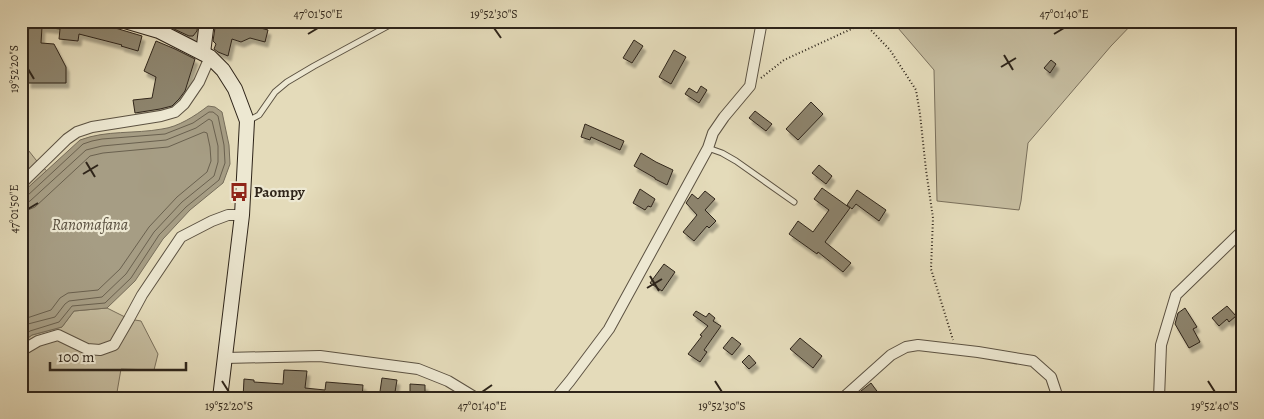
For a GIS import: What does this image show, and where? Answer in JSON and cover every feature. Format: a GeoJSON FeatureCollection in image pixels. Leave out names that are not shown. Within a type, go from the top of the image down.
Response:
{"type":"FeatureCollection","features":[{"type":"Feature","properties":{"kind":"street"},"geometry":{"type":"LineString","coordinates":[[125,21],[158,26],[207,55],[223,70],[235,89],[247,121],[242,215],[220,398]]}},
{"type":"Feature","properties":{"kind":"street"},"geometry":{"type":"LineString","coordinates":[[21,184],[67,138],[77,132],[92,127],[175,112],[184,104],[199,82],[207,55],[207,21]]}},
{"type":"Feature","properties":{"kind":"street"},"geometry":{"type":"LineString","coordinates":[[556,398],[609,329],[708,148],[713,132],[750,86],[762,21]]}},
{"type":"Feature","properties":{"kind":"street"},"geometry":{"type":"LineString","coordinates":[[21,351],[38,341],[58,335],[87,349],[100,350],[114,344],[142,295],[181,237],[212,220],[228,215],[242,215]]}},
{"type":"Feature","properties":{"kind":"street"},"geometry":{"type":"LineString","coordinates":[[1159,398],[1161,345],[1176,295],[1243,230]]}},
{"type":"Feature","properties":{"kind":"street"},"geometry":{"type":"LineString","coordinates":[[843,398],[891,355],[906,347],[918,344],[1033,361],[1051,376],[1058,398]]}},
{"type":"Feature","properties":{"kind":"street"},"geometry":{"type":"LineString","coordinates":[[225,358],[320,356],[418,369],[448,381],[476,398]]}},
{"type":"Feature","properties":{"kind":"lane"},"geometry":{"type":"LineString","coordinates":[[247,121],[260,114],[276,92],[287,82],[397,21]]}},
{"type":"Feature","properties":{"kind":"lane"},"geometry":{"type":"LineString","coordinates":[[708,148],[736,161],[794,202]]}},
{"type":"Feature","properties":{"kind":"path"},"geometry":{"type":"LineString","coordinates":[[750,86],[784,60],[860,25],[867,26],[890,50],[916,90],[934,218],[931,269],[956,349]]}},
{"type":"Feature","properties":{"kind":"shaded area"},"geometry":{"type":"Polygon","coordinates":[[[892,21],[1135,21],[1111,46],[1028,143],[1019,210],[937,201],[934,70],[892,21]]]}},
{"type":"Feature","properties":{"kind":"shaded area"},"geometry":{"type":"Polygon","coordinates":[[[21,141],[47,171],[21,194],[21,141]]]}},
{"type":"Feature","properties":{"kind":"shaded area"},"geometry":{"type":"Polygon","coordinates":[[[107,308],[129,319],[141,321],[158,354],[154,370],[121,369],[116,398],[22,398],[21,343],[32,335],[62,327],[74,311],[107,308]]]}},
{"type":"Feature","properties":{"kind":"water","name":"Ranomafana"},"geometry":{"type":"Polygon","coordinates":[[[208,106],[215,107],[222,112],[229,145],[230,164],[223,183],[190,210],[163,239],[135,281],[107,308],[74,311],[62,327],[32,335],[21,343],[21,194],[80,140],[110,133],[168,128],[198,114],[208,106]]]}},
{"type":"Feature","properties":{"kind":"building"},"geometry":{"type":"Polygon","coordinates":[[[30,21],[92,21],[142,36],[138,51],[79,34],[78,41],[59,39],[60,29],[42,27],[41,43],[54,44],[66,67],[66,83],[28,83],[28,34],[30,21]]]}},
{"type":"Feature","properties":{"kind":"building"},"geometry":{"type":"Polygon","coordinates":[[[157,21],[198,21],[197,31],[193,36],[189,36],[157,21]]]}},
{"type":"Feature","properties":{"kind":"building"},"geometry":{"type":"Polygon","coordinates":[[[216,21],[255,21],[253,26],[268,30],[265,42],[250,38],[241,42],[232,39],[228,56],[218,52],[214,49],[216,44],[213,41],[216,21]]]}},
{"type":"Feature","properties":{"kind":"building"},"geometry":{"type":"Polygon","coordinates":[[[634,40],[643,46],[632,63],[623,58],[634,40]]]}},
{"type":"Feature","properties":{"kind":"building"},"geometry":{"type":"Polygon","coordinates":[[[156,41],[195,59],[185,91],[172,106],[135,113],[133,100],[152,98],[156,77],[144,71],[156,41]]]}},
{"type":"Feature","properties":{"kind":"building"},"geometry":{"type":"Polygon","coordinates":[[[674,50],[686,57],[671,84],[659,77],[674,50]]]}},
{"type":"Feature","properties":{"kind":"building"},"geometry":{"type":"Polygon","coordinates":[[[1051,60],[1056,64],[1050,73],[1044,68],[1051,60]]]}},
{"type":"Feature","properties":{"kind":"building"},"geometry":{"type":"Polygon","coordinates":[[[701,86],[707,90],[699,103],[685,94],[689,88],[697,93],[701,86]]]}},
{"type":"Feature","properties":{"kind":"building"},"geometry":{"type":"Polygon","coordinates":[[[811,102],[823,114],[798,140],[786,129],[811,102]]]}},
{"type":"Feature","properties":{"kind":"building"},"geometry":{"type":"Polygon","coordinates":[[[755,111],[772,124],[766,131],[749,118],[755,111]]]}},
{"type":"Feature","properties":{"kind":"building"},"geometry":{"type":"Polygon","coordinates":[[[585,124],[624,141],[620,150],[591,137],[590,140],[581,137],[585,124]]]}},
{"type":"Feature","properties":{"kind":"building"},"geometry":{"type":"Polygon","coordinates":[[[641,153],[673,170],[667,185],[634,166],[641,153]]]}},
{"type":"Feature","properties":{"kind":"building"},"geometry":{"type":"Polygon","coordinates":[[[819,165],[832,176],[826,184],[812,173],[819,165]]]}},
{"type":"Feature","properties":{"kind":"building"},"geometry":{"type":"Polygon","coordinates":[[[822,188],[850,208],[825,242],[851,263],[843,272],[818,252],[817,254],[789,234],[798,221],[813,232],[829,210],[814,199],[822,188]]]}},
{"type":"Feature","properties":{"kind":"building"},"geometry":{"type":"Polygon","coordinates":[[[640,189],[655,199],[651,207],[648,206],[645,210],[633,203],[640,189]]]}},
{"type":"Feature","properties":{"kind":"building"},"geometry":{"type":"Polygon","coordinates":[[[857,190],[886,210],[879,221],[856,204],[852,209],[847,205],[857,190]]]}},
{"type":"Feature","properties":{"kind":"building"},"geometry":{"type":"Polygon","coordinates":[[[705,191],[715,199],[705,210],[716,221],[709,228],[707,226],[694,241],[683,232],[697,215],[686,203],[692,194],[698,199],[705,191]]]}},
{"type":"Feature","properties":{"kind":"building"},"geometry":{"type":"Polygon","coordinates":[[[664,264],[675,272],[662,291],[650,283],[664,264]]]}},
{"type":"Feature","properties":{"kind":"building"},"geometry":{"type":"Polygon","coordinates":[[[1227,306],[1236,316],[1229,322],[1227,319],[1219,326],[1212,318],[1227,306]]]}},
{"type":"Feature","properties":{"kind":"building"},"geometry":{"type":"Polygon","coordinates":[[[1185,308],[1197,327],[1193,329],[1200,342],[1189,348],[1175,324],[1178,313],[1185,308]]]}},
{"type":"Feature","properties":{"kind":"building"},"geometry":{"type":"Polygon","coordinates":[[[696,311],[706,317],[709,313],[715,318],[713,321],[721,326],[704,350],[707,352],[700,362],[688,354],[708,326],[693,315],[696,311]]]}},
{"type":"Feature","properties":{"kind":"building"},"geometry":{"type":"Polygon","coordinates":[[[732,337],[741,344],[732,355],[723,348],[732,337]]]}},
{"type":"Feature","properties":{"kind":"building"},"geometry":{"type":"Polygon","coordinates":[[[800,338],[822,356],[813,368],[790,349],[800,338]]]}},
{"type":"Feature","properties":{"kind":"building"},"geometry":{"type":"Polygon","coordinates":[[[749,355],[756,363],[749,369],[742,362],[749,355]]]}},
{"type":"Feature","properties":{"kind":"building"},"geometry":{"type":"Polygon","coordinates":[[[284,370],[307,371],[305,388],[325,390],[326,382],[363,385],[362,398],[282,398],[257,396],[257,398],[243,398],[244,379],[254,380],[254,382],[283,384],[284,370]]]}},
{"type":"Feature","properties":{"kind":"building"},"geometry":{"type":"Polygon","coordinates":[[[382,378],[397,380],[394,398],[379,398],[382,378]]]}},
{"type":"Feature","properties":{"kind":"building"},"geometry":{"type":"Polygon","coordinates":[[[871,383],[879,394],[874,398],[866,398],[861,391],[871,383]]]}},
{"type":"Feature","properties":{"kind":"building"},"geometry":{"type":"Polygon","coordinates":[[[410,384],[425,385],[425,396],[410,395],[410,384]]]}},
{"type":"Feature","properties":{"kind":"place","name":"Paompy"},"geometry":{"type":"Point","coordinates":[239,192]}}]}
